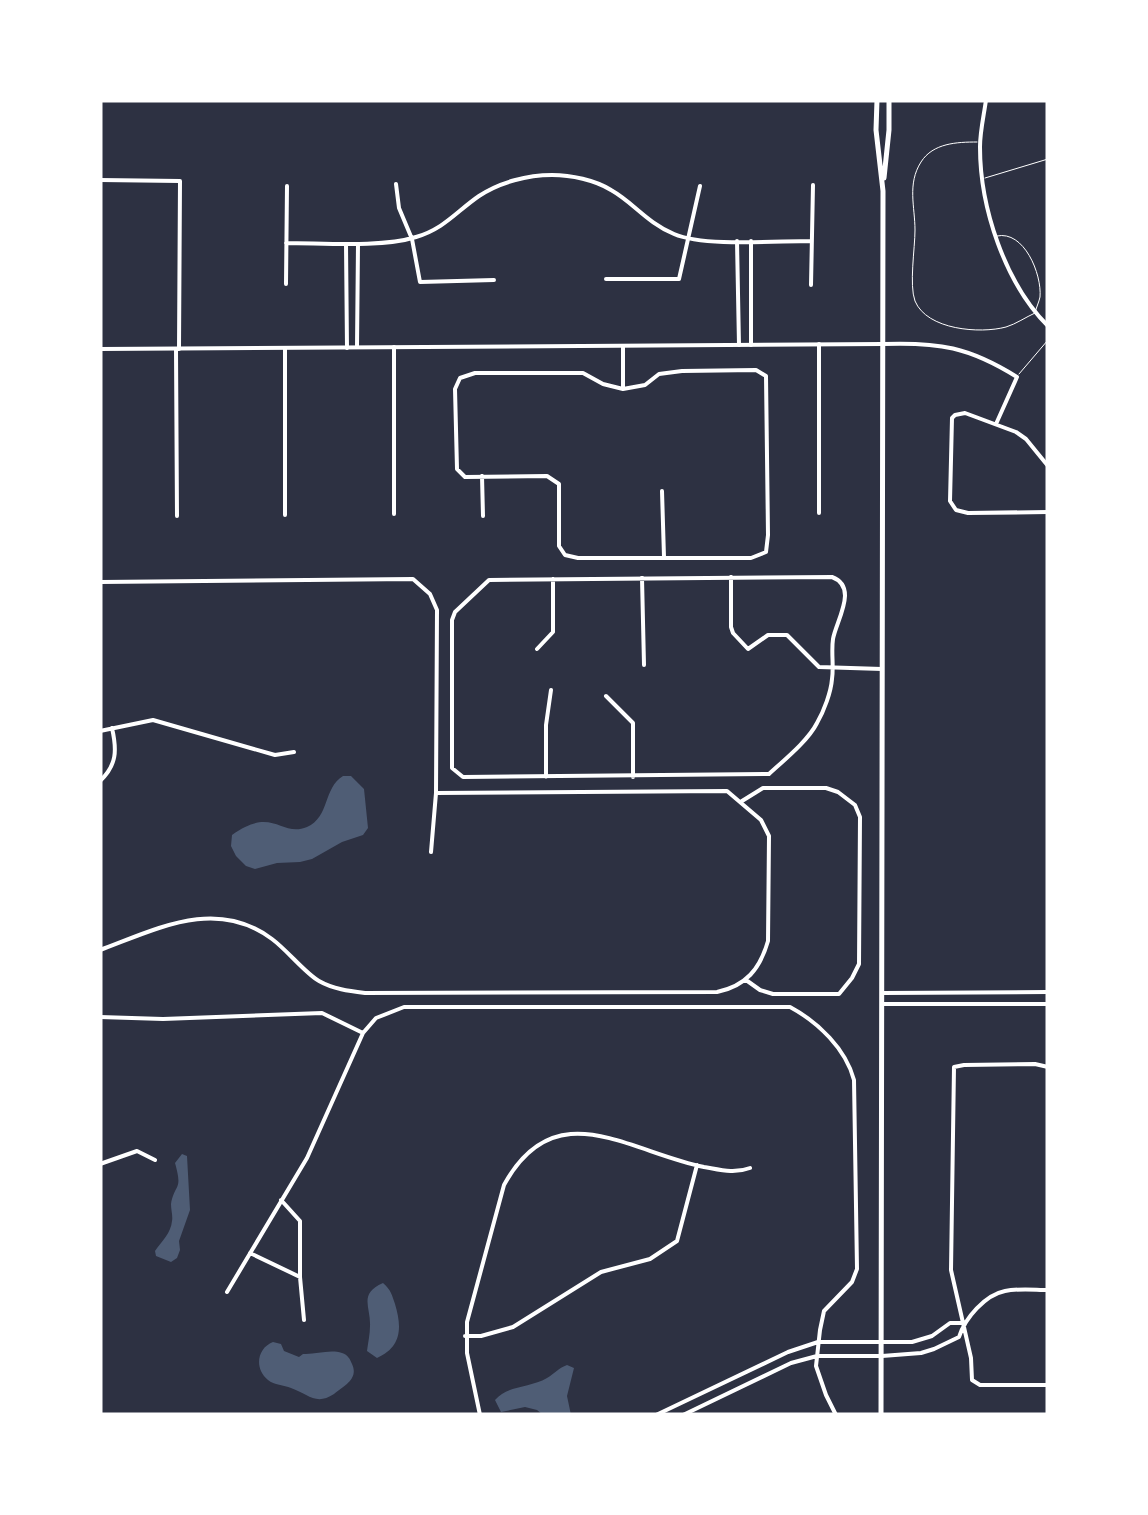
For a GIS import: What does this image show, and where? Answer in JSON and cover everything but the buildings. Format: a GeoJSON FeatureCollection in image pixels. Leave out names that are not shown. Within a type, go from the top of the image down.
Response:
{"type":"FeatureCollection","features":[{"type":"Feature","properties":{"kind":"main road"},"geometry":{"type":"LineString","coordinates":[[876,100],[883,191]]}},
{"type":"Feature","properties":{"kind":"main road"},"geometry":{"type":"LineString","coordinates":[[882,1415],[883,191],[889,100]]}},
{"type":"Feature","properties":{"kind":"street"},"geometry":{"type":"LineString","coordinates":[[986,100],[980,142],[982,179],[994,236],[1026,302],[1048,326]]}},
{"type":"Feature","properties":{"kind":"street"},"geometry":{"type":"LineString","coordinates":[[286,243],[358,244],[412,239],[436,230],[480,196],[507,183],[557,175],[611,190],[655,225],[690,239],[811,240]]}},
{"type":"Feature","properties":{"kind":"street"},"geometry":{"type":"LineString","coordinates":[[100,180],[180,181],[177,516]]}},
{"type":"Feature","properties":{"kind":"street"},"geometry":{"type":"LineString","coordinates":[[396,184],[420,282],[494,280]]}},
{"type":"Feature","properties":{"kind":"street"},"geometry":{"type":"LineString","coordinates":[[811,285],[814,185]]}},
{"type":"Feature","properties":{"kind":"street"},"geometry":{"type":"LineString","coordinates":[[286,284],[288,186]]}},
{"type":"Feature","properties":{"kind":"street"},"geometry":{"type":"LineString","coordinates":[[606,279],[679,279],[700,186]]}},
{"type":"Feature","properties":{"kind":"street"},"geometry":{"type":"LineString","coordinates":[[737,241],[739,345]]}},
{"type":"Feature","properties":{"kind":"street"},"geometry":{"type":"LineString","coordinates":[[750,241],[751,345]]}},
{"type":"Feature","properties":{"kind":"street"},"geometry":{"type":"LineString","coordinates":[[346,244],[346,348]]}},
{"type":"Feature","properties":{"kind":"street"},"geometry":{"type":"LineString","coordinates":[[357,348],[358,244]]}},
{"type":"Feature","properties":{"kind":"street"},"geometry":{"type":"LineString","coordinates":[[738,276],[751,276]]}},
{"type":"Feature","properties":{"kind":"street"},"geometry":{"type":"LineString","coordinates":[[346,280],[358,279]]}},
{"type":"Feature","properties":{"kind":"street"},"geometry":{"type":"LineString","coordinates":[[819,344],[820,513]]}},
{"type":"Feature","properties":{"kind":"street"},"geometry":{"type":"LineString","coordinates":[[100,349],[939,344],[968,351],[1018,377],[996,424]]}},
{"type":"Feature","properties":{"kind":"street"},"geometry":{"type":"LineString","coordinates":[[623,346],[624,389]]}},
{"type":"Feature","properties":{"kind":"street"},"geometry":{"type":"LineString","coordinates":[[394,347],[394,514]]}},
{"type":"Feature","properties":{"kind":"street"},"geometry":{"type":"LineString","coordinates":[[285,348],[285,515]]}},
{"type":"Feature","properties":{"kind":"street"},"geometry":{"type":"LineString","coordinates":[[756,370],[766,376],[768,535],[766,552],[751,558],[565,555],[559,546],[559,484],[547,476],[482,476],[464,477],[457,468],[455,390],[460,378],[475,374],[584,374],[624,389],[645,385],[659,374],[682,371],[756,370]]}},
{"type":"Feature","properties":{"kind":"street"},"geometry":{"type":"LineString","coordinates":[[1048,466],[1016,432],[966,414],[956,414],[950,423],[950,501],[956,510],[1048,512]]}},
{"type":"Feature","properties":{"kind":"street"},"geometry":{"type":"LineString","coordinates":[[482,476],[483,516]]}},
{"type":"Feature","properties":{"kind":"street"},"geometry":{"type":"LineString","coordinates":[[662,492],[664,557]]}},
{"type":"Feature","properties":{"kind":"street"},"geometry":{"type":"LineString","coordinates":[[832,577],[844,585],[842,616],[833,638],[832,683],[816,726],[769,774],[463,777],[452,768],[452,620],[455,612],[489,580],[731,578],[832,577]]}},
{"type":"Feature","properties":{"kind":"street"},"geometry":{"type":"LineString","coordinates":[[537,649],[553,632],[553,578]]}},
{"type":"Feature","properties":{"kind":"street"},"geometry":{"type":"LineString","coordinates":[[642,578],[644,665]]}},
{"type":"Feature","properties":{"kind":"street"},"geometry":{"type":"LineString","coordinates":[[731,578],[731,627],[748,649],[768,635],[788,635],[818,667],[882,669]]}},
{"type":"Feature","properties":{"kind":"street"},"geometry":{"type":"LineString","coordinates":[[100,582],[413,579],[430,594],[436,610],[436,793],[430,852]]}},
{"type":"Feature","properties":{"kind":"street"},"geometry":{"type":"LineString","coordinates":[[546,777],[551,690]]}},
{"type":"Feature","properties":{"kind":"street"},"geometry":{"type":"LineString","coordinates":[[606,696],[634,723],[633,776]]}},
{"type":"Feature","properties":{"kind":"street"},"geometry":{"type":"LineString","coordinates":[[100,731],[153,720],[275,755],[294,752]]}},
{"type":"Feature","properties":{"kind":"street"},"geometry":{"type":"LineString","coordinates":[[100,781],[114,765],[112,728]]}},
{"type":"Feature","properties":{"kind":"street"},"geometry":{"type":"LineString","coordinates":[[740,802],[764,788],[826,788],[854,805],[860,818],[859,964],[852,978],[839,994],[772,994],[746,980]]}},
{"type":"Feature","properties":{"kind":"street"},"geometry":{"type":"LineString","coordinates":[[100,950],[183,920],[222,919],[258,932],[280,946],[315,980],[364,993],[717,992],[734,989],[746,980],[764,956],[768,941],[770,836],[767,828],[726,791],[436,793]]}},
{"type":"Feature","properties":{"kind":"street"},"geometry":{"type":"LineString","coordinates":[[882,992],[1048,992]]}},
{"type":"Feature","properties":{"kind":"street"},"geometry":{"type":"LineString","coordinates":[[882,1004],[1048,1004]]}},
{"type":"Feature","properties":{"kind":"street"},"geometry":{"type":"LineString","coordinates":[[226,1292],[307,1158],[363,1033],[376,1018],[404,1008],[790,1008],[804,1015],[836,1045],[854,1080],[857,1269],[852,1282],[824,1311],[817,1356],[818,1376],[836,1415]]}},
{"type":"Feature","properties":{"kind":"street"},"geometry":{"type":"LineString","coordinates":[[100,1017],[163,1019],[322,1013],[363,1033]]}},
{"type":"Feature","properties":{"kind":"street"},"geometry":{"type":"LineString","coordinates":[[1046,1066],[954,1067],[951,1270],[971,1358],[972,1380],[980,1385],[1048,1385]]}},
{"type":"Feature","properties":{"kind":"street"},"geometry":{"type":"LineString","coordinates":[[480,1415],[465,1336],[470,1307],[504,1185],[529,1150],[547,1138],[568,1133],[590,1134],[696,1165],[731,1172],[750,1168]]}},
{"type":"Feature","properties":{"kind":"street"},"geometry":{"type":"LineString","coordinates":[[100,1164],[137,1151],[154,1160]]}},
{"type":"Feature","properties":{"kind":"street"},"geometry":{"type":"LineString","coordinates":[[465,1336],[481,1336],[512,1326],[601,1272],[650,1259],[677,1242],[696,1165]]}},
{"type":"Feature","properties":{"kind":"street"},"geometry":{"type":"LineString","coordinates":[[282,1200],[300,1221],[304,1320]]}},
{"type":"Feature","properties":{"kind":"street"},"geometry":{"type":"LineString","coordinates":[[250,1253],[300,1278]]}},
{"type":"Feature","properties":{"kind":"street"},"geometry":{"type":"LineString","coordinates":[[684,1415],[791,1364],[817,1356],[882,1356],[934,1349],[959,1337],[963,1323],[1002,1291],[1048,1290]]}},
{"type":"Feature","properties":{"kind":"street"},"geometry":{"type":"LineString","coordinates":[[656,1415],[788,1352],[818,1342],[898,1344],[924,1340],[950,1323],[963,1323]]}},
{"type":"Feature","properties":{"kind":"lane"},"geometry":{"type":"LineString","coordinates":[[980,142],[938,147],[922,160],[912,185],[916,302],[936,323],[967,330],[1006,327],[1035,313],[1040,296],[1037,278],[1024,248],[1006,234],[994,236]]}},
{"type":"Feature","properties":{"kind":"lane"},"geometry":{"type":"LineString","coordinates":[[982,179],[1048,159]]}},
{"type":"Feature","properties":{"kind":"lane"},"geometry":{"type":"LineString","coordinates":[[1018,377],[1048,340]]}},
{"type":"Feature","properties":{"kind":"water"},"geometry":{"type":"Polygon","coordinates":[[[343,776],[351,776],[364,789],[368,828],[363,835],[300,862],[255,869],[236,856],[231,846],[232,835],[246,826],[267,822],[298,829],[314,822],[343,776]]]}},
{"type":"Feature","properties":{"kind":"water"},"geometry":{"type":"Polygon","coordinates":[[[182,1154],[187,1156],[190,1210],[179,1241],[180,1250],[171,1262],[156,1256],[155,1251],[171,1225],[171,1204],[178,1183],[175,1163],[182,1154]]]}},
{"type":"Feature","properties":{"kind":"water"},"geometry":{"type":"Polygon","coordinates":[[[383,1283],[393,1298],[399,1328],[396,1342],[377,1358],[367,1351],[368,1296],[383,1283]]]}},
{"type":"Feature","properties":{"kind":"water"},"geometry":{"type":"Polygon","coordinates":[[[273,1342],[299,1357],[327,1352],[344,1354],[354,1374],[346,1385],[322,1399],[273,1383],[259,1365],[264,1349],[273,1342]]]}},
{"type":"Feature","properties":{"kind":"water"},"geometry":{"type":"Polygon","coordinates":[[[567,1365],[574,1368],[567,1396],[571,1415],[543,1415],[525,1407],[501,1412],[495,1400],[500,1395],[540,1381],[567,1365]]]}}]}
